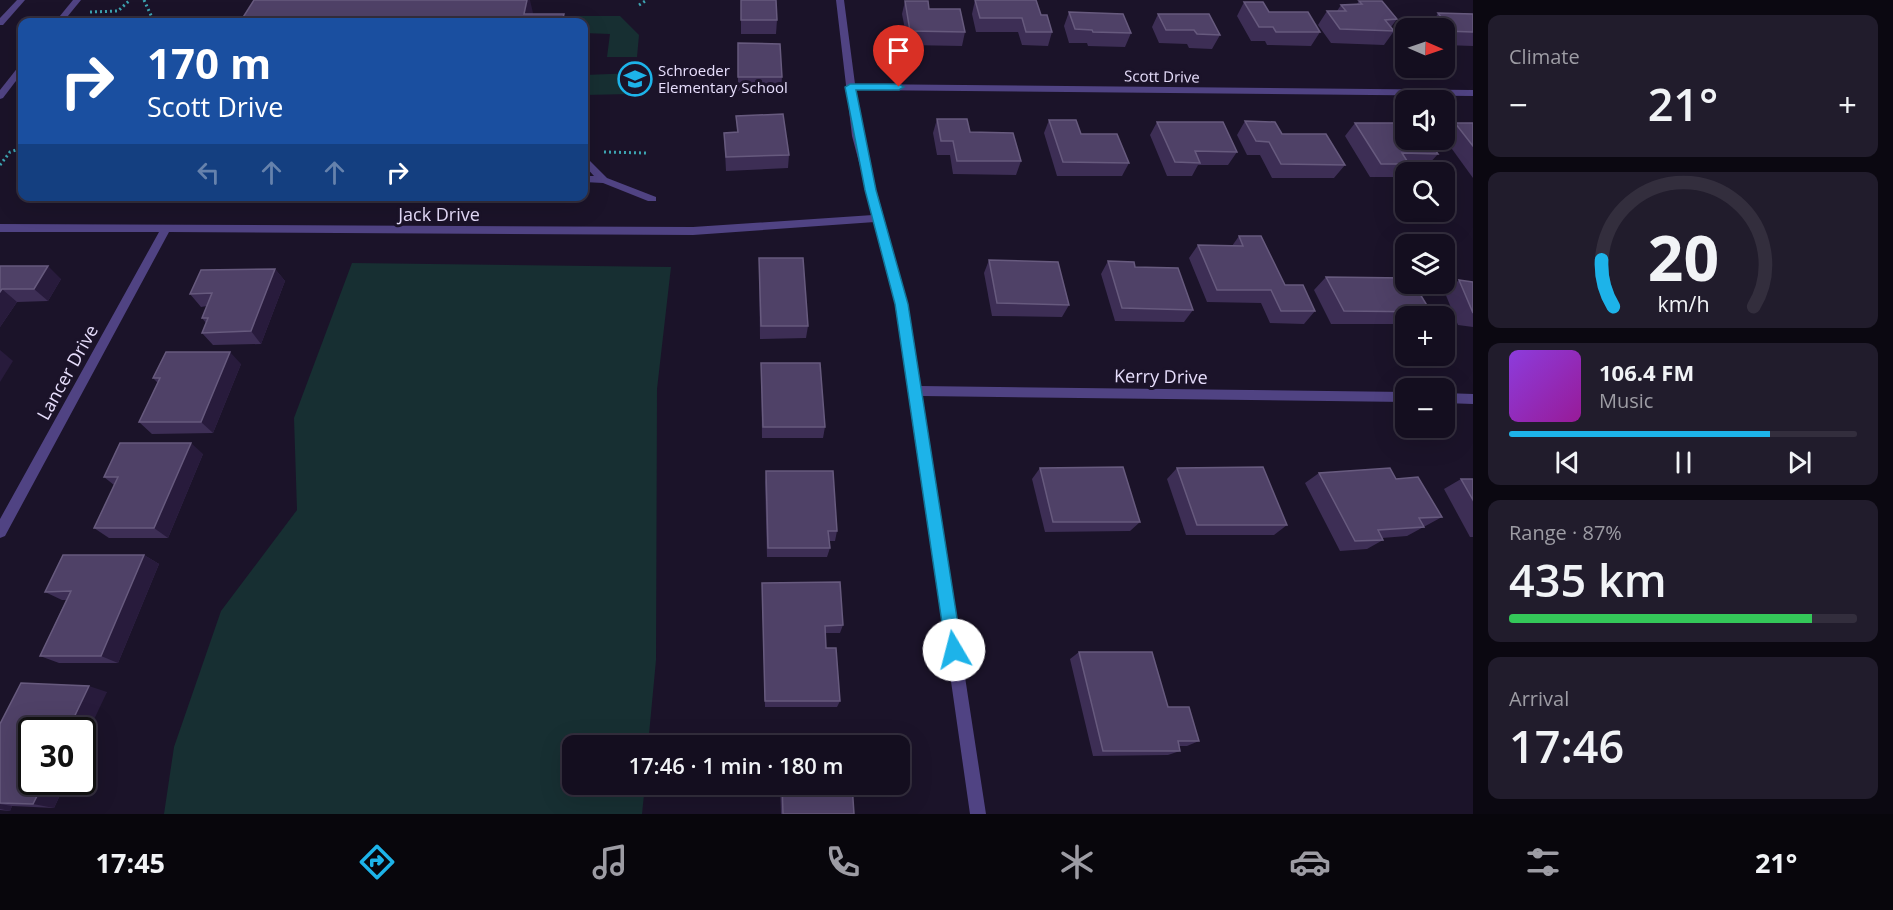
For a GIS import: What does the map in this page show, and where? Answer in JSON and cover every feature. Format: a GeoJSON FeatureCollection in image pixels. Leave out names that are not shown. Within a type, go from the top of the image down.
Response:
{"type":"FeatureCollection","features":[{"type":"Feature","properties":{"kind":"street"},"geometry":{"type":"LineString","coordinates":[[0,23],[21,0]]}},
{"type":"Feature","properties":{"kind":"street"},"geometry":{"type":"LineString","coordinates":[[62,18],[77,0]]}},
{"type":"Feature","properties":{"kind":"street"},"geometry":{"type":"LineString","coordinates":[[840,0],[858,136],[902,304],[978,814]]}},
{"type":"Feature","properties":{"kind":"street"},"geometry":{"type":"LineString","coordinates":[[0,96],[18,73]]}},
{"type":"Feature","properties":{"kind":"street","name":"Scott Drive"},"geometry":{"type":"LineString","coordinates":[[850,87],[1473,93]]}},
{"type":"Feature","properties":{"kind":"street"},"geometry":{"type":"LineString","coordinates":[[588,164],[604,180]]}},
{"type":"Feature","properties":{"kind":"street"},"geometry":{"type":"LineString","coordinates":[[588,179],[604,180],[652,200]]}},
{"type":"Feature","properties":{"kind":"street","name":"Jack Drive"},"geometry":{"type":"LineString","coordinates":[[0,228],[693,231],[878,218]]}},
{"type":"Feature","properties":{"kind":"street","name":"Lancer Drive"},"geometry":{"type":"LineString","coordinates":[[0,532],[166,229]]}},
{"type":"Feature","properties":{"kind":"street","name":"Kerry Drive"},"geometry":{"type":"LineString","coordinates":[[916,391],[1395,397]]}},
{"type":"Feature","properties":{"kind":"street"},"geometry":{"type":"LineString","coordinates":[[1455,398],[1473,399]]}},
{"type":"Feature","properties":{"kind":"path"},"geometry":{"type":"LineString","coordinates":[[144,0],[152,18]]}},
{"type":"Feature","properties":{"kind":"path"},"geometry":{"type":"LineString","coordinates":[[639,5],[647,0]]}},
{"type":"Feature","properties":{"kind":"path"},"geometry":{"type":"LineString","coordinates":[[0,165],[10,152],[18,149]]}},
{"type":"Feature","properties":{"kind":"path"},"geometry":{"type":"LineString","coordinates":[[597,152],[646,153]]}},
{"type":"Feature","properties":{"kind":"green space"},"geometry":{"type":"Polygon","coordinates":[[[572,16],[620,16],[639,35],[637,57],[607,57],[610,34],[588,33],[588,18],[572,18],[572,16]]]}},
{"type":"Feature","properties":{"kind":"green space"},"geometry":{"type":"Polygon","coordinates":[[[637,73],[636,87],[631,88],[631,94],[588,95],[588,75],[637,73]]]}},
{"type":"Feature","properties":{"kind":"green space"},"geometry":{"type":"Polygon","coordinates":[[[352,263],[671,267],[657,389],[656,660],[649,735],[562,735],[562,795],[644,795],[642,814],[164,814],[174,747],[221,611],[297,510],[294,418],[352,263]]]}},
{"type":"Feature","properties":{"kind":"building"},"geometry":{"type":"Polygon","coordinates":[[[254,0],[527,0],[524,14],[564,14],[563,18],[243,18],[254,0]]]}},
{"type":"Feature","properties":{"kind":"building"},"geometry":{"type":"Polygon","coordinates":[[[741,0],[776,0],[777,20],[741,20],[741,0]]]}},
{"type":"Feature","properties":{"kind":"building"},"geometry":{"type":"Polygon","coordinates":[[[975,0],[1036,0],[1041,15],[1047,15],[1052,32],[1026,32],[1022,18],[980,18],[975,0]]]}},
{"type":"Feature","properties":{"kind":"building"},"geometry":{"type":"Polygon","coordinates":[[[905,1],[928,1],[929,9],[960,9],[965,32],[910,31],[905,1]]]}},
{"type":"Feature","properties":{"kind":"building"},"geometry":{"type":"Polygon","coordinates":[[[1359,1],[1382,1],[1396,18],[1385,20],[1394,31],[1340,29],[1327,11],[1346,11],[1341,5],[1362,4],[1359,1]]]}},
{"type":"Feature","properties":{"kind":"building"},"geometry":{"type":"Polygon","coordinates":[[[1244,2],[1263,2],[1269,12],[1308,12],[1320,32],[1276,32],[1273,27],[1259,27],[1244,2]]]}},
{"type":"Feature","properties":{"kind":"building"},"geometry":{"type":"Polygon","coordinates":[[[1069,12],[1123,14],[1131,33],[1075,29],[1069,12]]]}},
{"type":"Feature","properties":{"kind":"building"},"geometry":{"type":"Polygon","coordinates":[[[1438,13],[1473,14],[1473,32],[1455,31],[1455,18],[1420,17],[1441,17],[1438,13]]]}},
{"type":"Feature","properties":{"kind":"building"},"geometry":{"type":"Polygon","coordinates":[[[1158,14],[1209,14],[1220,35],[1197,34],[1194,30],[1166,30],[1158,14]]]}},
{"type":"Feature","properties":{"kind":"building"},"geometry":{"type":"Polygon","coordinates":[[[738,43],[780,44],[782,77],[738,77],[738,43]]]}},
{"type":"Feature","properties":{"kind":"building"},"geometry":{"type":"Polygon","coordinates":[[[783,114],[789,155],[726,157],[724,133],[738,132],[736,116],[783,114]]]}},
{"type":"Feature","properties":{"kind":"building"},"geometry":{"type":"Polygon","coordinates":[[[937,119],[967,119],[970,132],[1013,133],[1021,161],[957,161],[953,141],[941,141],[937,119]]]}},
{"type":"Feature","properties":{"kind":"building"},"geometry":{"type":"Polygon","coordinates":[[[1049,120],[1076,120],[1081,134],[1117,134],[1129,163],[1063,162],[1049,120]]]}},
{"type":"Feature","properties":{"kind":"building"},"geometry":{"type":"Polygon","coordinates":[[[1245,121],[1275,122],[1282,134],[1326,134],[1345,165],[1281,164],[1269,142],[1256,141],[1245,121]]]}},
{"type":"Feature","properties":{"kind":"building"},"geometry":{"type":"Polygon","coordinates":[[[1157,122],[1223,122],[1237,152],[1195,151],[1200,163],[1175,162],[1157,122]]]}},
{"type":"Feature","properties":{"kind":"building"},"geometry":{"type":"Polygon","coordinates":[[[1355,123],[1395,123],[1395,150],[1435,150],[1438,154],[1402,153],[1408,162],[1381,164],[1355,123]]]}},
{"type":"Feature","properties":{"kind":"building"},"geometry":{"type":"Polygon","coordinates":[[[1455,123],[1473,123],[1473,146],[1455,123]]]}},
{"type":"Feature","properties":{"kind":"building"},"geometry":{"type":"Polygon","coordinates":[[[1239,236],[1261,236],[1285,285],[1303,285],[1315,311],[1281,311],[1271,290],[1217,290],[1198,245],[1243,246],[1239,236]]]}},
{"type":"Feature","properties":{"kind":"building"},"geometry":{"type":"Polygon","coordinates":[[[759,258],[803,258],[808,326],[761,326],[759,258]]]}},
{"type":"Feature","properties":{"kind":"building"},"geometry":{"type":"Polygon","coordinates":[[[989,260],[1058,262],[1069,305],[997,303],[989,260]]]}},
{"type":"Feature","properties":{"kind":"building"},"geometry":{"type":"Polygon","coordinates":[[[1108,261],[1134,262],[1135,267],[1178,268],[1193,310],[1122,308],[1108,261]]]}},
{"type":"Feature","properties":{"kind":"building"},"geometry":{"type":"Polygon","coordinates":[[[0,266],[48,266],[34,289],[2,289],[0,292],[0,266]]]}},
{"type":"Feature","properties":{"kind":"building"},"geometry":{"type":"Polygon","coordinates":[[[275,269],[251,331],[202,333],[208,318],[202,318],[212,293],[190,294],[201,270],[275,269]]]}},
{"type":"Feature","properties":{"kind":"building"},"geometry":{"type":"Polygon","coordinates":[[[1326,277],[1395,278],[1395,294],[1420,294],[1427,306],[1395,306],[1395,312],[1344,311],[1326,277]]]}},
{"type":"Feature","properties":{"kind":"building"},"geometry":{"type":"Polygon","coordinates":[[[1459,280],[1473,282],[1473,313],[1459,280]]]}},
{"type":"Feature","properties":{"kind":"building"},"geometry":{"type":"Polygon","coordinates":[[[166,352],[230,352],[201,422],[139,422],[160,378],[153,378],[166,352]]]}},
{"type":"Feature","properties":{"kind":"building"},"geometry":{"type":"Polygon","coordinates":[[[761,363],[820,363],[825,427],[763,427],[761,363]]]}},
{"type":"Feature","properties":{"kind":"building"},"geometry":{"type":"Polygon","coordinates":[[[120,443],[191,443],[154,528],[94,528],[118,477],[104,477],[120,443]]]}},
{"type":"Feature","properties":{"kind":"building"},"geometry":{"type":"Polygon","coordinates":[[[1123,467],[1140,522],[1053,522],[1040,468],[1123,467]]]}},
{"type":"Feature","properties":{"kind":"building"},"geometry":{"type":"Polygon","coordinates":[[[1263,467],[1287,525],[1197,525],[1177,468],[1263,467]]]}},
{"type":"Feature","properties":{"kind":"building"},"geometry":{"type":"Polygon","coordinates":[[[1390,468],[1396,479],[1418,477],[1442,517],[1419,518],[1424,527],[1378,530],[1383,540],[1355,541],[1319,473],[1390,468]]]}},
{"type":"Feature","properties":{"kind":"building"},"geometry":{"type":"Polygon","coordinates":[[[766,471],[833,471],[837,531],[828,531],[830,548],[768,548],[766,471]]]}},
{"type":"Feature","properties":{"kind":"building"},"geometry":{"type":"Polygon","coordinates":[[[1461,479],[1473,479],[1473,500],[1461,479]]]}},
{"type":"Feature","properties":{"kind":"building"},"geometry":{"type":"Polygon","coordinates":[[[63,555],[144,555],[101,656],[40,656],[71,591],[45,592],[63,555]]]}},
{"type":"Feature","properties":{"kind":"building"},"geometry":{"type":"Polygon","coordinates":[[[840,582],[843,625],[825,626],[826,648],[836,648],[840,701],[765,701],[762,583],[840,582]]]}},
{"type":"Feature","properties":{"kind":"building"},"geometry":{"type":"Polygon","coordinates":[[[1079,652],[1152,652],[1168,707],[1189,707],[1199,741],[1178,741],[1180,751],[1103,751],[1079,652]]]}},
{"type":"Feature","properties":{"kind":"building"},"geometry":{"type":"Polygon","coordinates":[[[21,683],[89,686],[74,717],[18,717],[18,795],[38,795],[33,804],[0,803],[0,724],[21,683]]]}},
{"type":"Feature","properties":{"kind":"building"},"geometry":{"type":"Polygon","coordinates":[[[782,795],[853,795],[854,814],[783,814],[782,795]]]}},
{"type":"Feature","properties":{"kind":"place","name":"Schroeder Elementary School"},"geometry":{"type":"Point","coordinates":[635,79]}},
{"type":"Feature","properties":{"kind":"route"},"geometry":{"type":"LineString","coordinates":[[899,87],[850,87],[870,190],[902,304],[954,650]]}}]}
